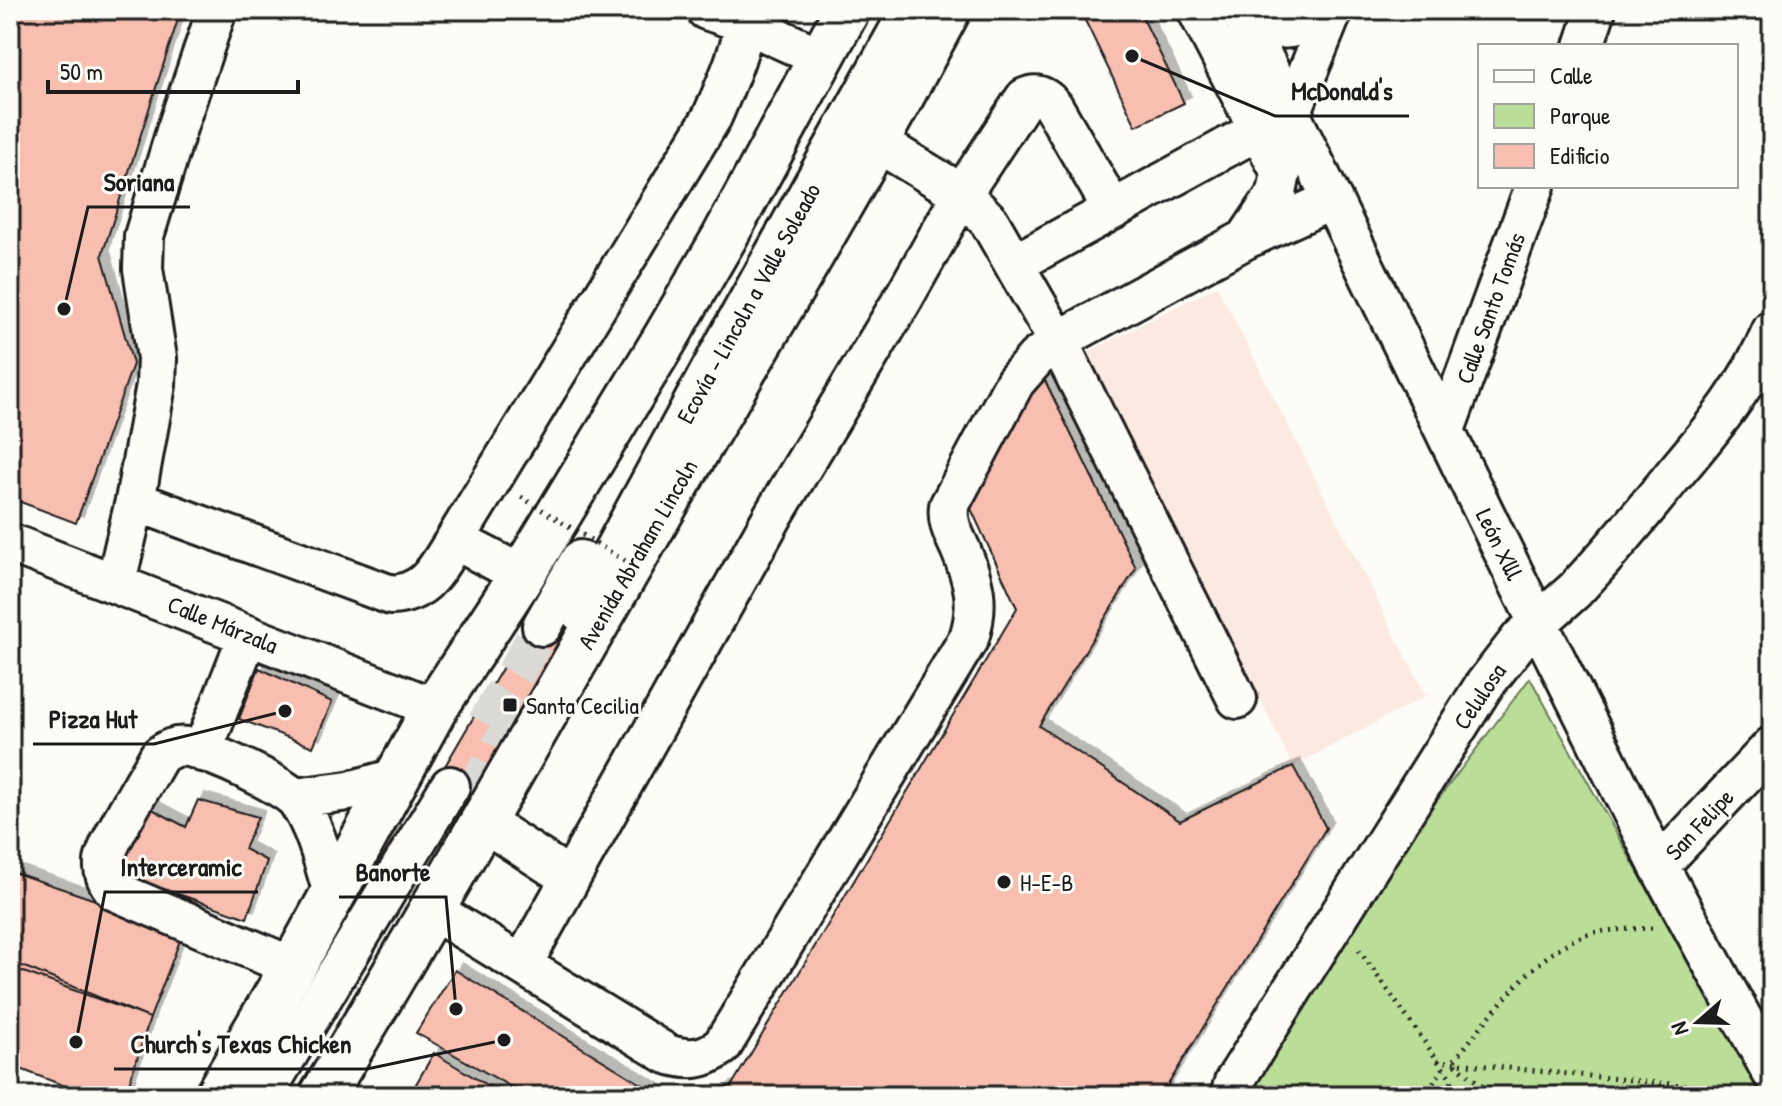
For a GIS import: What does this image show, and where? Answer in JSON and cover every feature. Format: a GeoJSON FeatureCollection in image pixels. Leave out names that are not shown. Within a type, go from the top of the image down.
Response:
{"type":"FeatureCollection","features":[{"type":"Feature","properties":{"kind":"main road"},"geometry":{"type":"LineString","coordinates":[[217,1096],[293,967],[435,708],[522,575],[673,326],[847,10]]}},
{"type":"Feature","properties":{"kind":"main road","name":"Avenida Abraham Lincoln"},"geometry":{"type":"LineString","coordinates":[[322,1096],[434,911],[467,802],[878,143],[948,10]]}},
{"type":"Feature","properties":{"kind":"street"},"geometry":{"type":"LineString","coordinates":[[116,582],[135,501],[156,385],[157,358],[143,269],[144,236],[217,10]]}},
{"type":"Feature","properties":{"kind":"street"},"geometry":{"type":"LineString","coordinates":[[706,10],[746,17],[822,58]]}},
{"type":"Feature","properties":{"kind":"street","name":"Ecovía - Lincoln a Valle Soleado"},"geometry":{"type":"LineString","coordinates":[[889,10],[554,632],[735,325],[910,10]]}},
{"type":"Feature","properties":{"kind":"street"},"geometry":{"type":"LineString","coordinates":[[1197,10],[1275,123],[1281,182],[1246,239]]}},
{"type":"Feature","properties":{"kind":"street"},"geometry":{"type":"LineString","coordinates":[[1585,44],[1596,10]]}},
{"type":"Feature","properties":{"kind":"street"},"geometry":{"type":"LineString","coordinates":[[1014,264],[1275,123],[1332,13]]}},
{"type":"Feature","properties":{"kind":"street"},"geometry":{"type":"LineString","coordinates":[[1243,18],[1274,30],[1292,30],[1332,13]]}},
{"type":"Feature","properties":{"kind":"street"},"geometry":{"type":"LineString","coordinates":[[135,501],[391,595],[406,594],[420,588],[431,577],[455,540],[712,117],[728,81],[746,17]]}},
{"type":"Feature","properties":{"kind":"street","name":"León Xlll"},"geometry":{"type":"LineString","coordinates":[[1243,18],[1275,123],[1332,200],[1659,866],[1761,1082]]}},
{"type":"Feature","properties":{"kind":"street"},"geometry":{"type":"LineString","coordinates":[[522,965],[767,526],[962,194],[1020,104],[1032,95],[1039,95],[1053,106],[1113,210]]}},
{"type":"Feature","properties":{"kind":"street"},"geometry":{"type":"LineString","coordinates":[[878,143],[962,194],[989,221],[1058,341],[1237,699]]}},
{"type":"Feature","properties":{"kind":"street","name":"Calle Santo Tomás"},"geometry":{"type":"LineString","coordinates":[[1445,430],[1534,188]]}},
{"type":"Feature","properties":{"kind":"street"},"geometry":{"type":"LineString","coordinates":[[434,911],[667,1054],[698,1059],[722,1046],[969,638],[977,606],[974,585],[950,525],[949,506],[1015,382],[1036,358],[1058,341],[1246,239],[1332,200]]}},
{"type":"Feature","properties":{"kind":"street","name":"Celulosa"},"geometry":{"type":"LineString","coordinates":[[1230,1096],[1234,1082],[1502,659],[1586,578],[1718,422],[1741,392],[1772,330]]}},
{"type":"Feature","properties":{"kind":"street"},"geometry":{"type":"LineString","coordinates":[[455,540],[522,575]]}},
{"type":"Feature","properties":{"kind":"street","name":"Calle Márzala"},"geometry":{"type":"LineString","coordinates":[[10,543],[435,708]]}},
{"type":"Feature","properties":{"kind":"street"},"geometry":{"type":"LineString","coordinates":[[202,752],[248,635]]}},
{"type":"Feature","properties":{"kind":"street"},"geometry":{"type":"LineString","coordinates":[[293,967],[115,891],[105,877],[105,856],[159,756],[177,746],[202,752],[278,785],[295,798],[307,818],[333,894]]}},
{"type":"Feature","properties":{"kind":"street","name":"San Felipe"},"geometry":{"type":"LineString","coordinates":[[1659,866],[1772,746]]}},
{"type":"Feature","properties":{"kind":"street"},"geometry":{"type":"LineString","coordinates":[[295,798],[349,791],[396,778]]}},
{"type":"Feature","properties":{"kind":"street"},"geometry":{"type":"LineString","coordinates":[[467,802],[570,878]]}},
{"type":"Feature","properties":{"kind":"street"},"geometry":{"type":"LineString","coordinates":[[263,1096],[467,802]]}},
{"type":"Feature","properties":{"kind":"street"},"geometry":{"type":"LineString","coordinates":[[291,1096],[467,802]]}},
{"type":"Feature","properties":{"kind":"path"},"geometry":{"type":"LineString","coordinates":[[521,497],[643,572]]}},
{"type":"Feature","properties":{"kind":"path"},"geometry":{"type":"LineString","coordinates":[[1453,1062],[1534,967],[1562,946],[1595,932],[1655,928]]}},
{"type":"Feature","properties":{"kind":"path"},"geometry":{"type":"LineString","coordinates":[[1351,939],[1451,1079],[1455,1096]]}},
{"type":"Feature","properties":{"kind":"path"},"geometry":{"type":"LineString","coordinates":[[1437,1061],[1761,1082]]}},
{"type":"Feature","properties":{"kind":"path"},"geometry":{"type":"LineString","coordinates":[[1453,1062],[1494,1096]]}},
{"type":"Feature","properties":{"kind":"path"},"geometry":{"type":"LineString","coordinates":[[1424,1096],[1443,1069]]}},
{"type":"Feature","properties":{"kind":"shaded area"},"geometry":{"type":"Polygon","coordinates":[[[1217,286],[1426,696],[1293,766],[1086,353],[1217,286]]]}},
{"type":"Feature","properties":{"kind":"green space"},"geometry":{"type":"Polygon","coordinates":[[[1530,678],[1756,1084],[1746,1096],[1252,1096],[1244,1088],[1342,926],[1530,678]]]}},
{"type":"Feature","properties":{"kind":"building"},"geometry":{"type":"Polygon","coordinates":[[[10,10],[181,10],[102,255],[133,364],[76,523],[10,498],[10,10]]]}},
{"type":"Feature","properties":{"kind":"building"},"geometry":{"type":"Polygon","coordinates":[[[1080,10],[1139,10],[1184,103],[1136,126],[1080,10]]]}},
{"type":"Feature","properties":{"kind":"building"},"geometry":{"type":"Polygon","coordinates":[[[1037,364],[1136,568],[1039,726],[1180,821],[1293,766],[1326,828],[1161,1096],[712,1096],[732,1085],[1017,608],[960,485],[1037,364]]]}},
{"type":"Feature","properties":{"kind":"building","name":"Santa Cecilia"},"geometry":{"type":"Polygon","coordinates":[[[531,619],[574,644],[481,804],[438,778],[531,619]]]}},
{"type":"Feature","properties":{"kind":"building"},"geometry":{"type":"Polygon","coordinates":[[[259,668],[332,702],[313,747],[239,719],[259,668]]]}},
{"type":"Feature","properties":{"kind":"building"},"geometry":{"type":"Polygon","coordinates":[[[198,800],[258,817],[244,849],[267,861],[247,918],[118,873],[141,803],[186,827],[198,800]]]}},
{"type":"Feature","properties":{"kind":"building"},"geometry":{"type":"Polygon","coordinates":[[[10,871],[184,930],[150,1018],[10,967],[10,871]]]}},
{"type":"Feature","properties":{"kind":"building"},"geometry":{"type":"Polygon","coordinates":[[[10,961],[150,1018],[125,1096],[91,1096],[10,1065],[10,961]]]}},
{"type":"Feature","properties":{"kind":"building"},"geometry":{"type":"Polygon","coordinates":[[[455,970],[661,1096],[527,1096],[416,1033],[455,970]]]}},
{"type":"Feature","properties":{"kind":"building"},"geometry":{"type":"Polygon","coordinates":[[[434,1053],[498,1092],[495,1096],[409,1096],[434,1053]]]}},
{"type":"Feature","properties":{"kind":"tunnel"},"geometry":{"type":"LineString","coordinates":[[486,724],[542,626]]}},
{"type":"Feature","properties":{"kind":"tunnel"},"geometry":{"type":"LineString","coordinates":[[470,798],[528,700]]}},
{"type":"Feature","properties":{"kind":"place","name":"McDonald's"},"geometry":{"type":"Point","coordinates":[1132,56]}},
{"type":"Feature","properties":{"kind":"place","name":"Soriana"},"geometry":{"type":"Point","coordinates":[64,309]}},
{"type":"Feature","properties":{"kind":"place","name":"Santa Cecilia"},"geometry":{"type":"Point","coordinates":[510,705]}},
{"type":"Feature","properties":{"kind":"place","name":"Pizza Hut"},"geometry":{"type":"Point","coordinates":[285,711]}},
{"type":"Feature","properties":{"kind":"place","name":"H-E-B"},"geometry":{"type":"Point","coordinates":[1004,882]}},
{"type":"Feature","properties":{"kind":"place","name":"Banorte"},"geometry":{"type":"Point","coordinates":[456,1009]}},
{"type":"Feature","properties":{"kind":"place","name":"Church's Texas Chicken"},"geometry":{"type":"Point","coordinates":[504,1040]}},
{"type":"Feature","properties":{"kind":"place","name":"Interceramic"},"geometry":{"type":"Point","coordinates":[76,1042]}}]}
